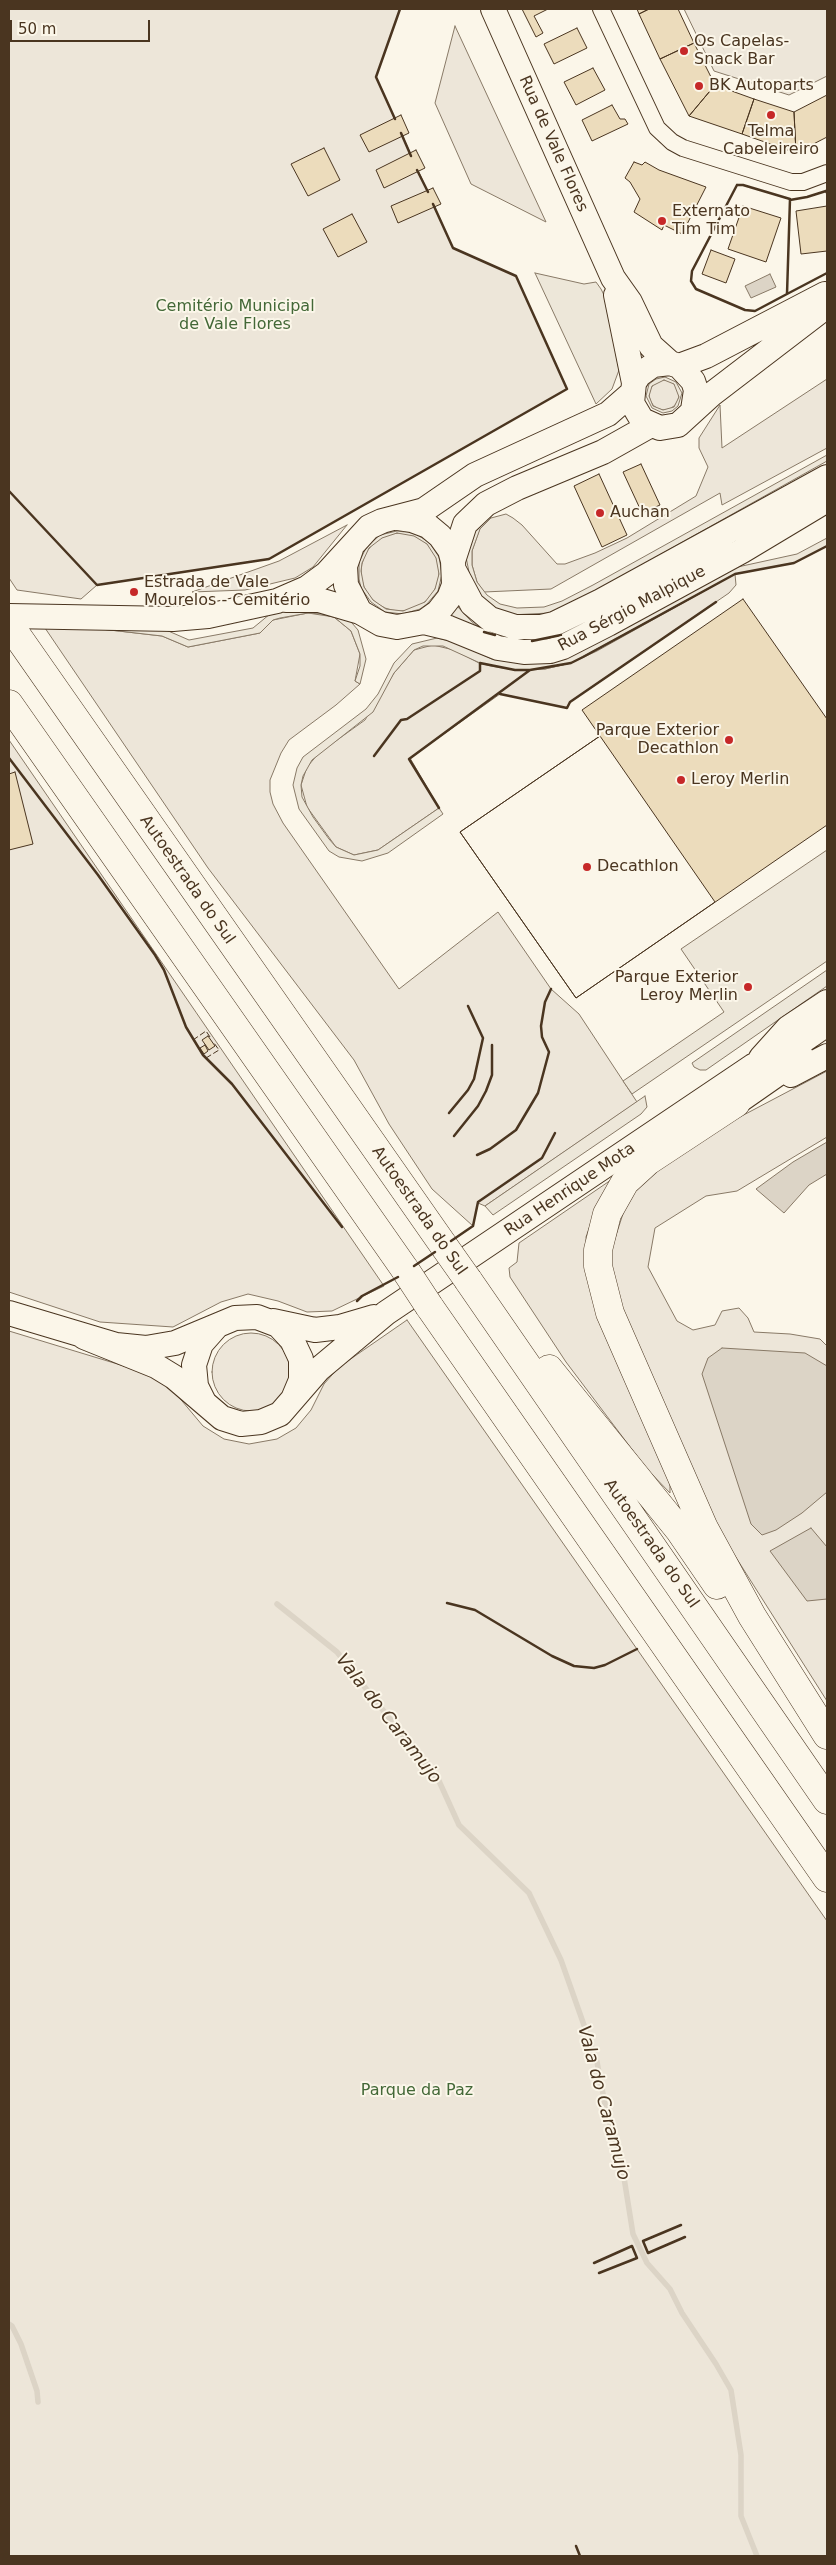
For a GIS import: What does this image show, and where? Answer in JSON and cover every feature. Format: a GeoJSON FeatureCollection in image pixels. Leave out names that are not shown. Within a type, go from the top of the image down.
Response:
{"type":"FeatureCollection","features":[{"type":"Feature","properties":{"kind":"highway","name":"Autoestrada do Sul"},"geometry":{"type":"LineString","coordinates":[[9,624],[468,1280],[827,1800]]}},
{"type":"Feature","properties":{"kind":"highway"},"geometry":{"type":"LineString","coordinates":[[9,704],[827,1878]]}},
{"type":"Feature","properties":{"kind":"highway"},"geometry":{"type":"LineString","coordinates":[[736,1103],[648,1161],[625,1182],[614,1200],[602,1231],[598,1250],[600,1274],[610,1313],[704,1528],[752,1616],[827,1735]]}},
{"type":"Feature","properties":{"kind":"highway"},"geometry":{"type":"LineString","coordinates":[[486,1306],[535,1352],[657,1502],[680,1531],[750,1634],[827,1735]]}},
{"type":"Feature","properties":{"kind":"street","name":"Rua de Vale Flores"},"geometry":{"type":"LineString","coordinates":[[493,9],[613,278],[630,302],[651,346],[675,365]]}},
{"type":"Feature","properties":{"kind":"street"},"geometry":{"type":"LineString","coordinates":[[601,9],[657,128],[672,142],[791,182],[803,182],[827,173]]}},
{"type":"Feature","properties":{"kind":"street","name":"Rua de Vale Flores"},"geometry":{"type":"LineString","coordinates":[[613,278],[633,388]]}},
{"type":"Feature","properties":{"kind":"street"},"geometry":{"type":"LineString","coordinates":[[277,601],[307,588],[326,574],[350,549],[358,537],[369,528],[382,521],[424,510],[482,471],[608,414],[633,388],[638,376],[653,365],[675,365],[706,356],[827,293]]}},
{"type":"Feature","properties":{"kind":"street"},"geometry":{"type":"LineString","coordinates":[[633,388],[636,412],[651,425],[660,428],[678,425],[693,410],[827,306]]}},
{"type":"Feature","properties":{"kind":"street"},"geometry":{"type":"LineString","coordinates":[[675,365],[693,381],[696,390],[693,410]]}},
{"type":"Feature","properties":{"kind":"street"},"geometry":{"type":"LineString","coordinates":[[9,616],[86,619],[190,618],[277,601],[319,600],[360,612],[381,624],[397,627],[424,622],[438,612],[449,598],[454,585],[454,567],[465,524],[486,504],[517,488],[603,452],[651,425]]}},
{"type":"Feature","properties":{"kind":"street","name":"Rua Sérgio Malpique"},"geometry":{"type":"LineString","coordinates":[[454,567],[472,604],[490,619],[516,627],[541,627],[554,624],[601,601],[827,476]]}},
{"type":"Feature","properties":{"kind":"street","name":"Rua Sérgio Malpique"},"geometry":{"type":"LineString","coordinates":[[424,622],[449,628],[498,648],[524,652],[550,651],[564,647],[742,551],[827,500]]}},
{"type":"Feature","properties":{"kind":"street"},"geometry":{"type":"LineString","coordinates":[[396,518],[412,520],[428,526],[445,543],[454,567]]}},
{"type":"Feature","properties":{"kind":"street"},"geometry":{"type":"LineString","coordinates":[[350,549],[345,566],[346,585],[360,612]]}},
{"type":"Feature","properties":{"kind":"street","name":"Rua Henrique Mota"},"geometry":{"type":"LineString","coordinates":[[753,1066],[788,1028],[827,1002]]}},
{"type":"Feature","properties":{"kind":"street","name":"Rua Henrique Mota"},"geometry":{"type":"LineString","coordinates":[[293,1399],[319,1369],[386,1313],[753,1066],[788,1050],[827,1024]]}},
{"type":"Feature","properties":{"kind":"street"},"geometry":{"type":"LineString","coordinates":[[736,1103],[764,1082],[827,1041]]}},
{"type":"Feature","properties":{"kind":"street"},"geometry":{"type":"LineString","coordinates":[[736,1103],[827,1056]]}},
{"type":"Feature","properties":{"kind":"street"},"geometry":{"type":"LineString","coordinates":[[9,1313],[84,1337],[156,1366],[174,1377],[227,1420],[252,1424],[280,1414],[293,1399],[301,1380],[301,1359],[292,1340],[278,1325],[268,1320],[246,1316],[224,1322],[186,1340],[157,1347],[132,1347],[84,1337]]}},
{"type":"Feature","properties":{"kind":"street","name":"Rua Henrique Mota"},"geometry":{"type":"LineString","coordinates":[[268,1320],[315,1330],[347,1325],[386,1313]]}},
{"type":"Feature","properties":{"kind":"street"},"geometry":{"type":"LineString","coordinates":[[207,1405],[196,1386],[194,1365],[204,1340],[215,1328],[224,1322]]}},
{"type":"Feature","properties":{"kind":"green space","name":"Cemitério Municipal de Vale Flores"},"geometry":{"type":"Polygon","coordinates":[[[9,9],[400,9],[376,77],[453,248],[516,276],[567,389],[269,559],[97,585],[81,599],[17,590],[9,578],[9,9]]]}},
{"type":"Feature","properties":{"kind":"green space"},"geometry":{"type":"Polygon","coordinates":[[[684,9],[827,9],[827,76],[789,95],[714,71],[684,9]]]}},
{"type":"Feature","properties":{"kind":"green space"},"geometry":{"type":"Polygon","coordinates":[[[455,26],[546,222],[471,184],[435,103],[455,26]]]}},
{"type":"Feature","properties":{"kind":"green space"},"geometry":{"type":"Polygon","coordinates":[[[827,379],[827,448],[722,505],[720,493],[551,589],[484,592],[477,582],[472,565],[472,551],[480,528],[491,518],[506,514],[513,518],[522,525],[557,564],[565,564],[595,553],[627,538],[696,496],[708,467],[699,448],[699,438],[720,405],[722,448],[827,379]]]}},
{"type":"Feature","properties":{"kind":"green space"},"geometry":{"type":"Polygon","coordinates":[[[664,380],[675,384],[679,395],[675,406],[664,410],[653,406],[649,395],[653,384],[664,380]]]}},
{"type":"Feature","properties":{"kind":"green space"},"geometry":{"type":"Polygon","coordinates":[[[347,525],[313,567],[295,578],[245,590],[192,592],[279,561],[347,525]]]}},
{"type":"Feature","properties":{"kind":"green space"},"geometry":{"type":"Polygon","coordinates":[[[400,533],[415,536],[428,544],[436,557],[439,572],[436,587],[428,600],[415,608],[400,611],[385,608],[372,600],[364,587],[361,572],[364,557],[372,544],[385,536],[400,533]]]}},
{"type":"Feature","properties":{"kind":"green space"},"geometry":{"type":"Polygon","coordinates":[[[735,574],[736,585],[729,593],[570,702],[567,708],[500,694],[410,758],[439,808],[378,850],[354,855],[336,847],[307,807],[301,785],[307,767],[319,753],[365,720],[394,673],[414,650],[433,645],[454,650],[479,663],[515,670],[545,669],[571,663],[597,651],[735,574]]]}},
{"type":"Feature","properties":{"kind":"green space"},"geometry":{"type":"Polygon","coordinates":[[[308,613],[334,617],[351,631],[360,654],[355,681],[360,684],[336,705],[289,740],[281,753],[270,780],[270,792],[273,804],[283,823],[399,989],[498,912],[551,989],[579,1014],[637,1102],[485,1206],[478,1203],[473,1226],[432,1189],[389,1124],[354,1060],[208,868],[45,628],[101,629],[162,636],[188,647],[260,633],[273,620],[308,613]]]}},
{"type":"Feature","properties":{"kind":"green space"},"geometry":{"type":"Polygon","coordinates":[[[9,740],[384,1286],[332,1311],[307,1312],[278,1301],[248,1294],[221,1302],[173,1327],[100,1322],[9,1292],[9,740]]]}},
{"type":"Feature","properties":{"kind":"green space"},"geometry":{"type":"Polygon","coordinates":[[[827,1071],[827,1137],[737,1191],[706,1196],[655,1228],[648,1267],[677,1321],[693,1330],[715,1325],[722,1311],[739,1308],[748,1318],[754,1332],[790,1334],[820,1339],[827,1346],[827,1701],[716,1526],[612,1286],[611,1251],[628,1198],[668,1161],[736,1119],[827,1071]]]}},
{"type":"Feature","properties":{"kind":"green space"},"geometry":{"type":"Polygon","coordinates":[[[611,1180],[597,1206],[586,1237],[588,1271],[670,1484],[670,1493],[646,1468],[566,1362],[510,1277],[509,1268],[517,1262],[519,1243],[611,1180]]]}},
{"type":"Feature","properties":{"kind":"green space","name":"Parque da Paz"},"geometry":{"type":"Polygon","coordinates":[[[407,1320],[827,1921],[827,2556],[9,2556],[9,1331],[147,1373],[172,1389],[203,1426],[224,1439],[249,1444],[277,1439],[296,1428],[311,1410],[324,1384],[339,1367],[407,1320]]]}},
{"type":"Feature","properties":{"kind":"green space"},"geometry":{"type":"Polygon","coordinates":[[[251,1333],[266,1336],[283,1350],[287,1357],[290,1372],[287,1387],[273,1404],[266,1408],[251,1411],[236,1408],[219,1394],[215,1387],[212,1372],[215,1357],[229,1340],[236,1336],[251,1333]]]}},
{"type":"Feature","properties":{"kind":"shaded area"},"geometry":{"type":"Polygon","coordinates":[[[535,273],[584,284],[596,282],[606,299],[619,370],[612,389],[596,404],[535,273]]]}},
{"type":"Feature","properties":{"kind":"shaded area"},"geometry":{"type":"Polygon","coordinates":[[[770,274],[776,287],[751,298],[745,286],[770,274]]]}},
{"type":"Feature","properties":{"kind":"shaded area"},"geometry":{"type":"Polygon","coordinates":[[[665,377],[676,382],[682,393],[678,406],[672,411],[663,413],[652,408],[646,396],[649,384],[656,379],[665,377]],[[664,380],[652,386],[649,396],[653,406],[663,410],[674,407],[679,397],[674,384],[664,380]]]}},
{"type":"Feature","properties":{"kind":"shaded area"},"geometry":{"type":"Polygon","coordinates":[[[827,455],[827,461],[597,590],[549,613],[510,615],[493,608],[479,595],[470,577],[466,557],[470,536],[489,513],[491,518],[480,529],[472,551],[472,565],[477,582],[487,595],[500,604],[517,608],[544,607],[562,601],[593,585],[827,455]]]}},
{"type":"Feature","properties":{"kind":"shaded area"},"geometry":{"type":"Polygon","coordinates":[[[397,531],[414,533],[429,542],[439,557],[442,574],[438,591],[420,609],[403,614],[385,612],[371,602],[361,588],[359,562],[367,546],[380,535],[397,531]],[[397,533],[382,538],[369,548],[362,563],[361,571],[364,587],[373,600],[386,609],[403,611],[425,602],[435,589],[439,574],[436,558],[427,544],[414,536],[397,533]]]}},
{"type":"Feature","properties":{"kind":"shaded area"},"geometry":{"type":"Polygon","coordinates":[[[827,538],[827,546],[794,563],[735,574],[571,663],[545,669],[515,670],[480,663],[443,646],[423,646],[414,650],[394,673],[373,712],[312,760],[303,776],[301,785],[302,797],[313,817],[336,847],[354,855],[378,850],[439,808],[443,814],[388,853],[362,861],[339,857],[329,851],[299,809],[293,785],[297,768],[303,757],[366,709],[378,694],[394,663],[412,644],[437,638],[454,642],[492,659],[525,664],[733,568],[797,554],[827,538]]]}},
{"type":"Feature","properties":{"kind":"shaded area"},"geometry":{"type":"Polygon","coordinates":[[[307,606],[346,616],[358,630],[366,659],[360,684],[355,681],[360,666],[360,654],[351,631],[334,617],[321,614],[308,613],[280,618],[273,620],[260,633],[188,647],[162,636],[101,629],[166,630],[189,640],[253,628],[270,614],[307,606]]]}},
{"type":"Feature","properties":{"kind":"shaded area"},"geometry":{"type":"Polygon","coordinates":[[[457,606],[471,621],[484,632],[448,617],[457,606]]]}},
{"type":"Feature","properties":{"kind":"shaded area","name":"Parque Exterior Leroy Merlin"},"geometry":{"type":"Polygon","coordinates":[[[827,850],[827,961],[632,1094],[623,1081],[724,1012],[681,949],[827,850]]]}},
{"type":"Feature","properties":{"kind":"shaded area"},"geometry":{"type":"Polygon","coordinates":[[[827,970],[827,986],[706,1070],[694,1067],[692,1063],[827,970]]]}},
{"type":"Feature","properties":{"kind":"shaded area"},"geometry":{"type":"Polygon","coordinates":[[[645,1096],[647,1107],[641,1114],[493,1215],[485,1206],[645,1096]]]}},
{"type":"Feature","properties":{"kind":"shaded area"},"geometry":{"type":"Polygon","coordinates":[[[827,1142],[827,1174],[809,1185],[784,1213],[756,1189],[793,1162],[827,1142]]]}},
{"type":"Feature","properties":{"kind":"shaded area"},"geometry":{"type":"Polygon","coordinates":[[[722,1348],[805,1353],[827,1366],[827,1492],[802,1513],[776,1530],[762,1535],[751,1524],[702,1374],[708,1358],[722,1348]]]}},
{"type":"Feature","properties":{"kind":"shaded area"},"geometry":{"type":"Polygon","coordinates":[[[811,1528],[827,1547],[827,1599],[807,1601],[770,1551],[811,1528]]]}},
{"type":"Feature","properties":{"kind":"building"},"geometry":{"type":"Polygon","coordinates":[[[522,9],[548,9],[534,16],[543,33],[536,37],[522,9]]]}},
{"type":"Feature","properties":{"kind":"building"},"geometry":{"type":"Polygon","coordinates":[[[637,9],[649,9],[639,14],[637,9]]]}},
{"type":"Feature","properties":{"kind":"building"},"geometry":{"type":"Polygon","coordinates":[[[649,9],[678,9],[694,43],[660,59],[639,14],[649,9]]]}},
{"type":"Feature","properties":{"kind":"building"},"geometry":{"type":"Polygon","coordinates":[[[577,28],[587,48],[554,64],[544,44],[577,28]]]}},
{"type":"Feature","properties":{"kind":"building"},"geometry":{"type":"Polygon","coordinates":[[[694,43],[715,85],[689,116],[660,59],[694,43]]]}},
{"type":"Feature","properties":{"kind":"building"},"geometry":{"type":"Polygon","coordinates":[[[593,68],[605,90],[576,105],[564,82],[593,68]]]}},
{"type":"Feature","properties":{"kind":"building"},"geometry":{"type":"Polygon","coordinates":[[[715,85],[754,99],[742,134],[689,116],[715,85]]]}},
{"type":"Feature","properties":{"kind":"building"},"geometry":{"type":"Polygon","coordinates":[[[827,95],[827,137],[796,153],[794,112],[827,95]]]}},
{"type":"Feature","properties":{"kind":"building"},"geometry":{"type":"Polygon","coordinates":[[[754,99],[794,112],[796,153],[742,134],[754,99]]]}},
{"type":"Feature","properties":{"kind":"building"},"geometry":{"type":"Polygon","coordinates":[[[612,105],[620,119],[625,119],[628,124],[592,141],[582,120],[612,105]]]}},
{"type":"Feature","properties":{"kind":"building"},"geometry":{"type":"Polygon","coordinates":[[[401,115],[409,133],[369,152],[360,135],[401,115]]]}},
{"type":"Feature","properties":{"kind":"building"},"geometry":{"type":"Polygon","coordinates":[[[324,148],[340,180],[308,196],[291,164],[324,148]]]}},
{"type":"Feature","properties":{"kind":"building"},"geometry":{"type":"Polygon","coordinates":[[[416,150],[425,168],[384,188],[376,170],[416,150]]]}},
{"type":"Feature","properties":{"kind":"building"},"geometry":{"type":"Polygon","coordinates":[[[634,162],[642,165],[645,162],[659,170],[706,187],[682,234],[664,225],[662,230],[634,212],[640,199],[630,182],[625,178],[634,162]]]}},
{"type":"Feature","properties":{"kind":"building"},"geometry":{"type":"Polygon","coordinates":[[[433,188],[441,204],[398,223],[391,206],[433,188]]]}},
{"type":"Feature","properties":{"kind":"building"},"geometry":{"type":"Polygon","coordinates":[[[743,206],[781,218],[766,262],[728,249],[743,206]]]}},
{"type":"Feature","properties":{"kind":"building"},"geometry":{"type":"Polygon","coordinates":[[[827,206],[827,251],[801,254],[796,211],[827,206]]]}},
{"type":"Feature","properties":{"kind":"building"},"geometry":{"type":"Polygon","coordinates":[[[352,214],[367,242],[338,257],[323,229],[352,214]]]}},
{"type":"Feature","properties":{"kind":"building"},"geometry":{"type":"Polygon","coordinates":[[[711,250],[735,259],[726,283],[702,274],[711,250]]]}},
{"type":"Feature","properties":{"kind":"building"},"geometry":{"type":"Polygon","coordinates":[[[641,464],[660,505],[642,513],[623,472],[641,464]]]}},
{"type":"Feature","properties":{"kind":"building"},"geometry":{"type":"Polygon","coordinates":[[[599,474],[627,535],[602,547],[574,486],[599,474]]]}},
{"type":"Feature","properties":{"kind":"building","name":"Leroy Merlin"},"geometry":{"type":"Polygon","coordinates":[[[743,599],[827,719],[827,825],[576,998],[460,832],[600,736],[582,710],[743,599]]]}},
{"type":"Feature","properties":{"kind":"building","name":"Decathlon"},"geometry":{"type":"Polygon","coordinates":[[[600,736],[715,902],[576,998],[460,832],[600,736]]]}},
{"type":"Feature","properties":{"kind":"building"},"geometry":{"type":"Polygon","coordinates":[[[15,772],[33,844],[9,850],[9,774],[15,772]]]}},
{"type":"Feature","properties":{"kind":"building"},"geometry":{"type":"Polygon","coordinates":[[[208,1036],[215,1046],[209,1050],[202,1040],[208,1036]]]}},
{"type":"Feature","properties":{"kind":"building"},"geometry":{"type":"Polygon","coordinates":[[[205,1045],[208,1051],[204,1054],[200,1048],[205,1045]]]}},
{"type":"Feature","properties":{"kind":"waterway","name":"Vala do Caramujo"},"geometry":{"type":"LineString","coordinates":[[277,1604],[337,1652],[439,1781],[459,1825],[529,1893],[561,1960],[597,2062],[607,2115],[621,2159],[633,2234],[647,2263],[670,2289],[682,2313],[731,2390],[741,2455],[741,2516],[757,2556]]}},
{"type":"Feature","properties":{"kind":"waterway","name":"Vala do Caramujo"},"geometry":{"type":"LineString","coordinates":[[9,2324],[12,2326],[21,2344],[37,2391],[38,2402]]}},
{"type":"Feature","properties":{"kind":"fence"},"geometry":{"type":"LineString","coordinates":[[193,1040],[206,1031],[210,1037]]}},
{"type":"Feature","properties":{"kind":"fence"},"geometry":{"type":"LineString","coordinates":[[206,1058],[219,1050],[214,1043]]}},
{"type":"Feature","properties":{"kind":"wall"},"geometry":{"type":"LineString","coordinates":[[395,119],[376,77],[400,9]]}},
{"type":"Feature","properties":{"kind":"wall"},"geometry":{"type":"LineString","coordinates":[[401,133],[411,156]]}},
{"type":"Feature","properties":{"kind":"wall"},"geometry":{"type":"LineString","coordinates":[[417,170],[428,192]]}},
{"type":"Feature","properties":{"kind":"wall"},"geometry":{"type":"LineString","coordinates":[[737,185],[743,185],[790,199],[787,294],[755,311],[745,310],[696,289],[691,281],[692,271],[737,185]]}},
{"type":"Feature","properties":{"kind":"wall"},"geometry":{"type":"LineString","coordinates":[[790,200],[826,191],[827,193],[827,190]]}},
{"type":"Feature","properties":{"kind":"wall"},"geometry":{"type":"LineString","coordinates":[[9,491],[97,585],[269,559],[567,389],[516,276],[453,248],[433,204]]}},
{"type":"Feature","properties":{"kind":"wall"},"geometry":{"type":"LineString","coordinates":[[787,292],[787,294],[827,273]]}},
{"type":"Feature","properties":{"kind":"wall"},"geometry":{"type":"LineString","coordinates":[[439,808],[409,759],[530,670],[571,663],[735,574],[794,563],[827,546]]}},
{"type":"Feature","properties":{"kind":"wall"},"geometry":{"type":"LineString","coordinates":[[500,694],[567,708],[570,702],[716,602]]}},
{"type":"Feature","properties":{"kind":"wall"},"geometry":{"type":"LineString","coordinates":[[484,632],[495,635]]}},
{"type":"Feature","properties":{"kind":"wall"},"geometry":{"type":"LineString","coordinates":[[532,641],[561,635]]}},
{"type":"Feature","properties":{"kind":"wall"},"geometry":{"type":"LineString","coordinates":[[374,756],[401,720],[407,719],[480,671],[480,663],[515,670],[530,670]]}},
{"type":"Feature","properties":{"kind":"wall"},"geometry":{"type":"LineString","coordinates":[[9,758],[98,875],[155,955],[164,970],[186,1027],[203,1055],[232,1084],[342,1227]]}},
{"type":"Feature","properties":{"kind":"wall"},"geometry":{"type":"LineString","coordinates":[[477,1155],[490,1149],[516,1130],[538,1093],[549,1052],[542,1037],[541,1026],[545,1002],[551,989]]}},
{"type":"Feature","properties":{"kind":"wall"},"geometry":{"type":"LineString","coordinates":[[449,1113],[468,1090],[474,1079],[483,1038],[468,1006]]}},
{"type":"Feature","properties":{"kind":"wall"},"geometry":{"type":"LineString","coordinates":[[454,1136],[478,1106],[486,1091],[492,1075],[492,1045]]}},
{"type":"Feature","properties":{"kind":"wall"},"geometry":{"type":"LineString","coordinates":[[451,1241],[473,1226],[478,1202],[542,1158],[555,1133]]}},
{"type":"Feature","properties":{"kind":"wall"},"geometry":{"type":"LineString","coordinates":[[414,1266],[435,1252]]}},
{"type":"Feature","properties":{"kind":"wall"},"geometry":{"type":"LineString","coordinates":[[357,1301],[362,1296],[398,1277]]}},
{"type":"Feature","properties":{"kind":"wall"},"geometry":{"type":"LineString","coordinates":[[447,1603],[475,1610],[552,1656],[574,1666],[594,1668],[605,1665],[637,1649]]}},
{"type":"Feature","properties":{"kind":"wall"},"geometry":{"type":"LineString","coordinates":[[681,2225],[643,2241],[648,2253],[685,2237]]}},
{"type":"Feature","properties":{"kind":"wall"},"geometry":{"type":"LineString","coordinates":[[594,2263],[632,2246],[637,2258],[599,2273]]}},
{"type":"Feature","properties":{"kind":"wall"},"geometry":{"type":"LineString","coordinates":[[576,2546],[580,2556]]}},
{"type":"Feature","properties":{"kind":"place","name":"Os Capelas- Snack Bar"},"geometry":{"type":"Point","coordinates":[684,51]}},
{"type":"Feature","properties":{"kind":"place","name":"BK Autoparts"},"geometry":{"type":"Point","coordinates":[699,86]}},
{"type":"Feature","properties":{"kind":"place","name":"Telma Cabeleireiro"},"geometry":{"type":"Point","coordinates":[771,115]}},
{"type":"Feature","properties":{"kind":"place","name":"Externato Tim Tim"},"geometry":{"type":"Point","coordinates":[662,221]}},
{"type":"Feature","properties":{"kind":"place","name":"Auchan"},"geometry":{"type":"Point","coordinates":[600,513]}},
{"type":"Feature","properties":{"kind":"place","name":"Estrada de Vale Mourelos - Cemitério"},"geometry":{"type":"Point","coordinates":[134,592]}},
{"type":"Feature","properties":{"kind":"place","name":"Parque Exterior Decathlon"},"geometry":{"type":"Point","coordinates":[729,740]}},
{"type":"Feature","properties":{"kind":"place","name":"Leroy Merlin"},"geometry":{"type":"Point","coordinates":[681,780]}},
{"type":"Feature","properties":{"kind":"place","name":"Decathlon"},"geometry":{"type":"Point","coordinates":[587,867]}},
{"type":"Feature","properties":{"kind":"place","name":"Parque Exterior Leroy Merlin"},"geometry":{"type":"Point","coordinates":[748,987]}}]}
